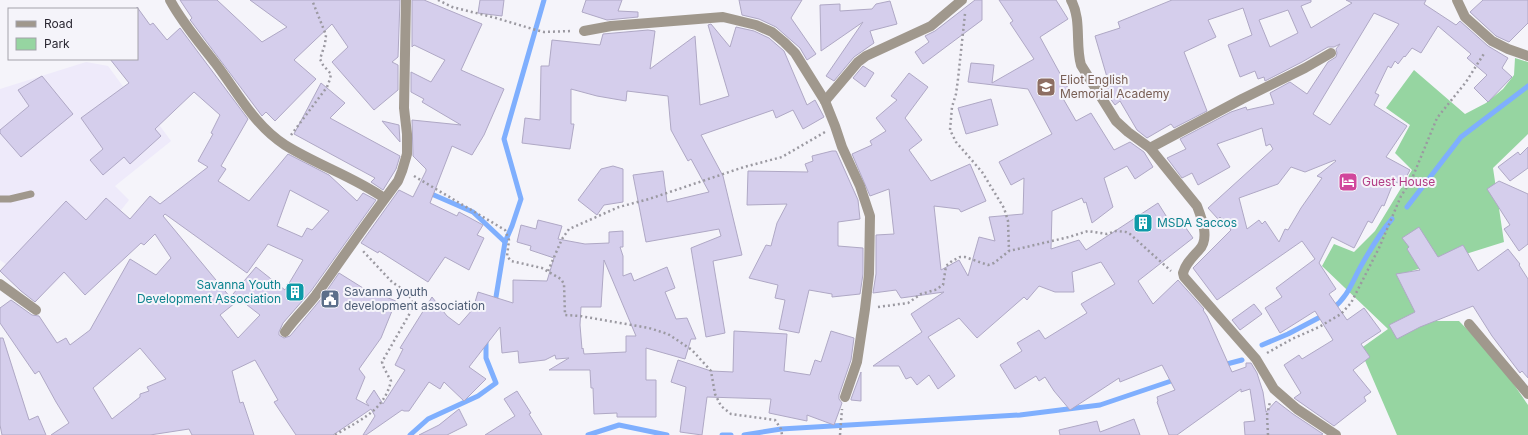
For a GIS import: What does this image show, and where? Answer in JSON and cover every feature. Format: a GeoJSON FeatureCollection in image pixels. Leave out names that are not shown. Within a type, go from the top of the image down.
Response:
{"type":"FeatureCollection","features":[{"type":"Feature","properties":{"kind":"street"},"geometry":{"type":"LineString","coordinates":[[170,0],[179,17],[219,68],[251,114],[262,127],[284,144],[316,162],[365,186],[384,198]]}},
{"type":"Feature","properties":{"kind":"street"},"geometry":{"type":"LineString","coordinates":[[285,332],[293,320],[310,302],[354,243],[384,198],[398,181],[402,171],[407,154],[407,134],[404,108],[406,0]]}},
{"type":"Feature","properties":{"kind":"street"},"geometry":{"type":"LineString","coordinates":[[1071,0],[1078,16],[1078,57],[1080,66],[1116,121],[1150,148],[1197,206],[1202,221],[1205,242],[1190,258],[1185,266],[1183,273],[1184,277],[1256,359],[1274,389],[1297,409],[1336,435]]}},
{"type":"Feature","properties":{"kind":"street"},"geometry":{"type":"LineString","coordinates":[[1457,0],[1465,17],[1492,41],[1508,49],[1528,56]]}},
{"type":"Feature","properties":{"kind":"street"},"geometry":{"type":"LineString","coordinates":[[825,101],[858,62],[866,56],[931,26],[964,3]]}},
{"type":"Feature","properties":{"kind":"street"},"geometry":{"type":"LineString","coordinates":[[584,31],[611,26],[723,17],[756,24],[772,32],[795,53],[825,101],[836,126],[842,147],[865,198],[870,216],[865,309],[857,362],[845,397]]}},
{"type":"Feature","properties":{"kind":"street"},"geometry":{"type":"LineString","coordinates":[[1150,148],[1331,53]]}},
{"type":"Feature","properties":{"kind":"street"},"geometry":{"type":"LineString","coordinates":[[0,284],[36,310]]}},
{"type":"Feature","properties":{"kind":"street"},"geometry":{"type":"LineString","coordinates":[[1469,324],[1528,394]]}},
{"type":"Feature","properties":{"kind":"lane"},"geometry":{"type":"LineString","coordinates":[[0,199],[10,199],[31,194]]}},
{"type":"Feature","properties":{"kind":"path"},"geometry":{"type":"LineString","coordinates":[[284,144],[327,87],[331,74],[320,59],[325,44],[326,35],[312,0]]}},
{"type":"Feature","properties":{"kind":"path"},"geometry":{"type":"LineString","coordinates":[[438,0],[452,7],[544,32],[584,31]]}},
{"type":"Feature","properties":{"kind":"path"},"geometry":{"type":"LineString","coordinates":[[964,3],[958,79],[952,107],[950,130],[956,142],[982,172],[1004,208],[1008,221],[1009,251]]}},
{"type":"Feature","properties":{"kind":"path"},"geometry":{"type":"LineString","coordinates":[[1256,359],[1292,339],[1319,327],[1341,314],[1351,303],[1379,248],[1401,196],[1411,181],[1437,118],[1466,82],[1492,41]]}},
{"type":"Feature","properties":{"kind":"path"},"geometry":{"type":"LineString","coordinates":[[548,271],[562,239],[569,229],[619,207],[649,199],[744,167],[782,157],[836,126]]}},
{"type":"Feature","properties":{"kind":"path"},"geometry":{"type":"LineString","coordinates":[[402,171],[416,177],[505,230],[509,240],[507,256],[511,260],[548,271],[561,279],[564,284],[565,315],[580,316],[649,328],[668,334],[692,350],[711,371],[715,394],[721,406],[731,414],[775,420],[781,429],[782,435]]}},
{"type":"Feature","properties":{"kind":"path"},"geometry":{"type":"LineString","coordinates":[[865,309],[908,303],[921,294],[935,290],[943,285],[946,266],[960,257],[965,257],[988,265],[994,263],[1009,251],[1088,231],[1102,233],[1116,231],[1126,232],[1130,234],[1169,271],[1176,274],[1183,273]]}},
{"type":"Feature","properties":{"kind":"path"},"geometry":{"type":"LineString","coordinates":[[335,435],[376,409],[389,390],[391,380],[382,362],[414,306],[408,293],[392,282],[354,243]]}},
{"type":"Feature","properties":{"kind":"path"},"geometry":{"type":"LineString","coordinates":[[1268,435],[1267,415],[1274,389]]}},
{"type":"Feature","properties":{"kind":"path"},"geometry":{"type":"LineString","coordinates":[[840,435],[841,416]]}},
{"type":"Feature","properties":{"kind":"shaded area"},"geometry":{"type":"Polygon","coordinates":[[[86,62],[108,66],[141,111],[157,122],[171,141],[115,186],[129,200],[87,253],[45,292],[0,260],[0,89],[86,62]]]}},
{"type":"Feature","properties":{"kind":"green space"},"geometry":{"type":"Polygon","coordinates":[[[1515,58],[1528,62],[1528,134],[1493,168],[1504,242],[1399,275],[1423,321],[1459,321],[1497,360],[1528,405],[1528,435],[1397,435],[1360,349],[1388,329],[1322,266],[1334,244],[1354,252],[1375,231],[1412,170],[1395,153],[1410,125],[1386,108],[1414,70],[1465,114],[1486,103],[1503,89],[1514,75],[1515,58]]]}},
{"type":"Feature","properties":{"kind":"building"},"geometry":{"type":"Polygon","coordinates":[[[180,0],[217,0],[262,42],[287,27],[250,0],[400,0],[398,57],[392,62],[398,65],[398,90],[374,110],[332,62],[348,47],[332,24],[294,60],[316,79],[275,121],[266,112],[262,116],[190,20],[192,18],[180,0]]]}},
{"type":"Feature","properties":{"kind":"building"},"geometry":{"type":"Polygon","coordinates":[[[412,0],[424,0],[482,24],[461,70],[504,89],[484,135],[472,155],[452,146],[430,203],[457,216],[459,212],[483,225],[477,235],[484,238],[469,270],[445,257],[428,282],[379,251],[378,253],[361,243],[399,190],[413,197],[426,171],[426,169],[413,156],[412,120],[461,125],[422,102],[424,99],[411,92],[411,72],[431,82],[445,60],[414,45],[412,47],[412,0]]]}},
{"type":"Feature","properties":{"kind":"building"},"geometry":{"type":"Polygon","coordinates":[[[480,0],[504,0],[502,16],[478,13],[480,0]]]}},
{"type":"Feature","properties":{"kind":"building"},"geometry":{"type":"Polygon","coordinates":[[[586,0],[622,0],[618,11],[638,12],[638,17],[607,20],[582,12],[586,0]]]}},
{"type":"Feature","properties":{"kind":"building"},"geometry":{"type":"Polygon","coordinates":[[[739,0],[802,0],[791,18],[816,54],[807,60],[800,48],[776,27],[759,19],[742,15],[739,0]]]}},
{"type":"Feature","properties":{"kind":"building"},"geometry":{"type":"Polygon","coordinates":[[[975,0],[982,0],[982,20],[923,64],[915,52],[929,42],[925,36],[935,31],[975,0]]]}},
{"type":"Feature","properties":{"kind":"building"},"geometry":{"type":"Polygon","coordinates":[[[999,0],[1056,0],[1068,19],[1040,37],[1069,90],[1061,95],[1076,121],[1091,113],[1114,150],[1130,142],[1144,152],[1153,167],[1135,179],[1127,166],[1104,178],[1113,207],[1092,223],[1086,202],[1084,203],[1082,198],[1052,211],[1051,249],[1079,240],[1086,250],[1158,203],[1173,227],[1181,221],[1193,238],[1138,281],[1153,304],[1178,280],[1204,309],[1203,310],[1232,372],[1246,367],[1246,363],[1251,363],[1257,373],[1263,392],[1266,412],[1276,401],[1323,434],[1245,435],[1244,422],[1255,421],[1250,389],[1241,392],[1241,389],[1177,435],[1169,435],[1157,402],[1157,397],[1175,390],[1162,365],[1120,382],[1119,378],[1070,410],[1054,391],[1045,377],[1039,381],[1036,376],[1015,389],[1000,365],[1022,351],[1017,343],[1039,330],[1045,339],[1087,313],[1081,304],[1115,284],[1101,262],[1072,272],[1074,292],[1055,292],[1039,286],[1027,300],[1024,297],[977,338],[959,318],[928,337],[955,376],[938,389],[929,375],[917,385],[911,377],[906,379],[899,366],[873,366],[922,332],[911,314],[944,292],[901,298],[896,290],[873,293],[876,274],[876,235],[894,234],[889,189],[870,196],[852,154],[872,145],[870,141],[886,131],[876,118],[897,100],[891,96],[909,73],[928,87],[905,118],[922,140],[909,150],[931,181],[970,164],[986,201],[961,212],[959,209],[934,206],[941,270],[959,260],[968,276],[979,237],[995,241],[989,217],[1023,214],[1024,178],[1011,185],[999,162],[1052,134],[1028,89],[968,82],[971,63],[994,65],[992,83],[1034,59],[1010,23],[1013,21],[999,0]]]}},
{"type":"Feature","properties":{"kind":"building"},"geometry":{"type":"Polygon","coordinates":[[[1172,0],[1311,0],[1311,2],[1301,6],[1311,28],[1352,3],[1346,0],[1426,0],[1424,4],[1456,25],[1460,21],[1488,46],[1508,58],[1502,68],[1512,77],[1488,102],[1474,88],[1487,75],[1467,58],[1471,54],[1438,26],[1421,53],[1412,48],[1398,64],[1395,61],[1391,68],[1388,66],[1375,93],[1379,95],[1374,105],[1407,126],[1386,157],[1410,170],[1402,185],[1394,181],[1384,206],[1382,205],[1372,223],[1368,221],[1354,248],[1332,237],[1319,263],[1336,289],[1329,294],[1347,320],[1364,308],[1381,331],[1361,344],[1370,357],[1353,370],[1371,392],[1364,397],[1366,401],[1334,426],[1294,398],[1301,393],[1284,365],[1299,355],[1302,359],[1333,340],[1315,311],[1280,333],[1265,308],[1282,297],[1276,288],[1315,259],[1302,241],[1217,300],[1193,268],[1231,230],[1220,217],[1218,219],[1208,208],[1273,149],[1270,144],[1266,146],[1262,128],[1217,144],[1230,167],[1198,185],[1192,173],[1182,178],[1167,158],[1186,149],[1180,139],[1231,112],[1246,107],[1247,110],[1274,104],[1270,93],[1290,82],[1307,94],[1328,62],[1336,57],[1336,49],[1340,44],[1334,47],[1328,47],[1265,81],[1264,77],[1258,79],[1255,71],[1240,77],[1228,45],[1252,35],[1243,8],[1208,20],[1216,37],[1184,52],[1207,111],[1174,128],[1171,124],[1147,138],[1137,130],[1120,101],[1115,105],[1103,89],[1109,84],[1095,36],[1120,28],[1118,22],[1172,0]],[[1288,10],[1259,20],[1270,47],[1298,33],[1288,10]],[[1374,13],[1313,114],[1330,125],[1399,24],[1374,13]],[[1335,160],[1305,172],[1291,167],[1278,184],[1239,198],[1247,229],[1259,220],[1262,224],[1265,221],[1279,242],[1285,229],[1288,230],[1322,178],[1317,176],[1336,161],[1335,160]]]}},
{"type":"Feature","properties":{"kind":"building"},"geometry":{"type":"Polygon","coordinates":[[[1483,0],[1528,0],[1528,23],[1509,42],[1496,36],[1470,12],[1483,0]]]}},
{"type":"Feature","properties":{"kind":"building"},"geometry":{"type":"Polygon","coordinates":[[[890,1],[897,24],[870,31],[874,43],[854,57],[834,81],[826,76],[863,22],[821,51],[820,5],[840,4],[840,11],[872,9],[876,4],[890,1]]]}},
{"type":"Feature","properties":{"kind":"building"},"geometry":{"type":"Polygon","coordinates":[[[138,8],[150,25],[153,23],[167,40],[180,28],[248,119],[221,166],[226,169],[218,181],[249,201],[288,154],[329,175],[357,201],[363,193],[376,200],[311,291],[283,323],[279,332],[279,335],[284,338],[290,336],[321,299],[339,273],[363,288],[396,301],[381,338],[359,369],[365,377],[356,399],[369,406],[366,402],[374,390],[383,404],[405,370],[395,365],[403,349],[400,348],[432,297],[447,316],[459,325],[473,309],[478,292],[513,303],[513,280],[547,281],[554,258],[530,250],[531,246],[517,242],[521,225],[536,229],[538,220],[562,226],[558,239],[585,244],[609,243],[609,232],[623,231],[623,247],[620,247],[623,256],[623,276],[631,273],[634,281],[667,267],[675,288],[665,292],[676,319],[687,318],[696,339],[691,339],[685,359],[646,348],[646,380],[656,380],[656,417],[617,417],[617,413],[594,414],[593,388],[591,388],[590,370],[549,370],[569,358],[556,359],[555,355],[545,360],[519,363],[518,351],[502,353],[500,327],[469,367],[486,379],[464,401],[444,382],[440,389],[429,382],[409,411],[402,410],[366,435],[363,435],[375,416],[371,409],[333,435],[296,435],[274,402],[278,400],[255,360],[232,371],[240,403],[243,402],[254,435],[192,435],[189,429],[150,435],[51,435],[69,423],[39,371],[35,374],[0,323],[0,308],[11,300],[32,315],[39,316],[57,343],[66,338],[70,345],[90,330],[130,259],[156,275],[171,258],[155,234],[144,245],[141,243],[85,295],[64,272],[35,302],[0,271],[66,201],[86,220],[106,198],[130,219],[150,196],[160,204],[208,167],[198,161],[213,134],[211,133],[220,115],[194,92],[155,129],[161,136],[130,164],[124,157],[103,175],[90,160],[103,149],[81,118],[129,83],[111,60],[138,60],[138,8]],[[290,190],[277,226],[302,237],[307,228],[312,230],[329,211],[290,190]],[[165,214],[163,216],[235,303],[220,315],[238,338],[260,315],[233,294],[256,267],[285,290],[303,260],[268,244],[247,273],[165,214]],[[604,260],[601,307],[581,307],[580,325],[582,349],[583,348],[584,354],[626,352],[626,336],[636,336],[604,260]],[[140,348],[93,388],[112,419],[140,397],[140,394],[149,391],[147,387],[166,379],[140,348]]]}},
{"type":"Feature","properties":{"kind":"building"},"geometry":{"type":"Polygon","coordinates":[[[711,24],[730,47],[736,27],[754,31],[769,38],[784,51],[807,105],[815,100],[824,117],[803,129],[793,110],[776,118],[773,110],[701,135],[723,176],[742,255],[713,261],[725,333],[706,337],[691,248],[721,236],[719,229],[646,242],[633,175],[663,171],[667,202],[709,192],[691,159],[688,161],[671,130],[668,96],[627,91],[626,101],[597,96],[571,89],[571,124],[574,124],[570,149],[522,143],[525,118],[540,120],[541,66],[549,66],[552,40],[600,45],[603,34],[648,30],[655,31],[650,69],[695,36],[700,105],[729,96],[708,25],[711,24]]]}},
{"type":"Feature","properties":{"kind":"building"},"geometry":{"type":"Polygon","coordinates":[[[863,66],[874,73],[865,87],[853,78],[863,66]]]}},
{"type":"Feature","properties":{"kind":"building"},"geometry":{"type":"Polygon","coordinates":[[[42,76],[73,114],[21,157],[0,133],[0,130],[29,106],[18,90],[42,76]]]}},
{"type":"Feature","properties":{"kind":"building"},"geometry":{"type":"Polygon","coordinates":[[[321,83],[345,103],[330,118],[400,156],[396,169],[383,190],[371,182],[375,178],[294,134],[321,83]]]}},
{"type":"Feature","properties":{"kind":"building"},"geometry":{"type":"Polygon","coordinates":[[[991,99],[998,125],[966,134],[958,108],[991,99]]]}},
{"type":"Feature","properties":{"kind":"building"},"geometry":{"type":"Polygon","coordinates":[[[382,121],[399,125],[400,142],[382,121]]]}},
{"type":"Feature","properties":{"kind":"building"},"geometry":{"type":"Polygon","coordinates":[[[1528,147],[1528,168],[1510,181],[1498,167],[1518,152],[1520,155],[1528,147]]]}},
{"type":"Feature","properties":{"kind":"building"},"geometry":{"type":"Polygon","coordinates":[[[836,151],[858,200],[860,219],[838,222],[838,246],[863,248],[863,274],[860,294],[832,297],[832,294],[809,290],[799,333],[779,329],[785,300],[775,298],[778,285],[749,278],[766,245],[771,246],[777,223],[787,204],[747,205],[748,171],[808,172],[805,164],[813,161],[812,156],[836,151]]]}},
{"type":"Feature","properties":{"kind":"building"},"geometry":{"type":"Polygon","coordinates":[[[613,166],[623,169],[623,202],[604,205],[597,215],[578,200],[601,169],[613,166]]]}},
{"type":"Feature","properties":{"kind":"building"},"geometry":{"type":"Polygon","coordinates":[[[1499,181],[1528,194],[1528,244],[1519,251],[1504,229],[1510,225],[1487,189],[1499,181]]]}},
{"type":"Feature","properties":{"kind":"building"},"geometry":{"type":"Polygon","coordinates":[[[1419,227],[1438,257],[1463,245],[1478,271],[1508,249],[1520,264],[1519,265],[1528,279],[1528,378],[1522,371],[1520,373],[1492,336],[1473,306],[1420,327],[1397,339],[1389,325],[1415,312],[1396,274],[1420,270],[1407,249],[1409,247],[1402,238],[1419,227]]]}},
{"type":"Feature","properties":{"kind":"building"},"geometry":{"type":"Polygon","coordinates":[[[1254,304],[1262,314],[1240,330],[1232,320],[1254,304]]]}},
{"type":"Feature","properties":{"kind":"building"},"geometry":{"type":"Polygon","coordinates":[[[734,331],[787,334],[784,371],[810,375],[815,360],[821,362],[831,331],[854,338],[851,360],[839,395],[839,399],[842,403],[834,425],[807,415],[807,421],[769,413],[771,399],[707,397],[702,435],[680,432],[686,387],[671,382],[678,360],[711,371],[733,372],[734,331]]]}},
{"type":"Feature","properties":{"kind":"building"},"geometry":{"type":"Polygon","coordinates":[[[0,338],[3,338],[29,420],[38,416],[46,435],[2,435],[0,425],[0,338]]]}},
{"type":"Feature","properties":{"kind":"building"},"geometry":{"type":"Polygon","coordinates":[[[861,372],[861,401],[851,400],[851,399],[861,372]]]}},
{"type":"Feature","properties":{"kind":"building"},"geometry":{"type":"Polygon","coordinates":[[[517,391],[531,413],[529,414],[542,435],[485,435],[515,416],[504,399],[517,391]]]}},
{"type":"Feature","properties":{"kind":"building"},"geometry":{"type":"Polygon","coordinates":[[[459,409],[467,425],[447,435],[419,435],[439,425],[459,409]]]}},
{"type":"Feature","properties":{"kind":"building"},"geometry":{"type":"Polygon","coordinates":[[[1134,419],[1140,435],[1060,435],[1059,430],[1097,421],[1100,432],[1134,419]]]}},
{"type":"Feature","properties":{"kind":"waterway"},"geometry":{"type":"LineString","coordinates":[[495,303],[505,242],[521,199],[504,139],[544,0]]}},
{"type":"Feature","properties":{"kind":"waterway"},"geometry":{"type":"LineString","coordinates":[[1407,207],[1461,137],[1528,86]]}},
{"type":"Feature","properties":{"kind":"waterway"},"geometry":{"type":"LineString","coordinates":[[427,192],[473,212],[505,242]]}},
{"type":"Feature","properties":{"kind":"waterway"},"geometry":{"type":"LineString","coordinates":[[1332,309],[1346,294],[1383,230],[1392,219]]}},
{"type":"Feature","properties":{"kind":"waterway"},"geometry":{"type":"LineString","coordinates":[[1262,345],[1288,334],[1324,315]]}},
{"type":"Feature","properties":{"kind":"waterway"},"geometry":{"type":"LineString","coordinates":[[410,435],[428,419],[478,396],[496,383],[486,358],[486,338]]}},
{"type":"Feature","properties":{"kind":"waterway"},"geometry":{"type":"LineString","coordinates":[[1223,365],[1242,360]]}},
{"type":"Feature","properties":{"kind":"waterway"},"geometry":{"type":"LineString","coordinates":[[744,435],[781,429],[1020,415],[1100,405],[1177,379]]}},
{"type":"Feature","properties":{"kind":"waterway"},"geometry":{"type":"LineString","coordinates":[[588,435],[619,425],[667,435]]}},
{"type":"Feature","properties":{"kind":"waterway"},"geometry":{"type":"LineString","coordinates":[[722,435],[731,435]]}},
{"type":"Feature","properties":{"kind":"place","name":"Eliot English Memorial Academy"},"geometry":{"type":"Point","coordinates":[1046,87]}},
{"type":"Feature","properties":{"kind":"place","name":"Guest House"},"geometry":{"type":"Point","coordinates":[1348,182]}},
{"type":"Feature","properties":{"kind":"place","name":"MSDA Saccos"},"geometry":{"type":"Point","coordinates":[1143,223]}},
{"type":"Feature","properties":{"kind":"place","name":"Savanna Youth Development Association"},"geometry":{"type":"Point","coordinates":[295,292]}},
{"type":"Feature","properties":{"kind":"place","name":"Savanna youth development association"},"geometry":{"type":"Point","coordinates":[330,299]}}]}
